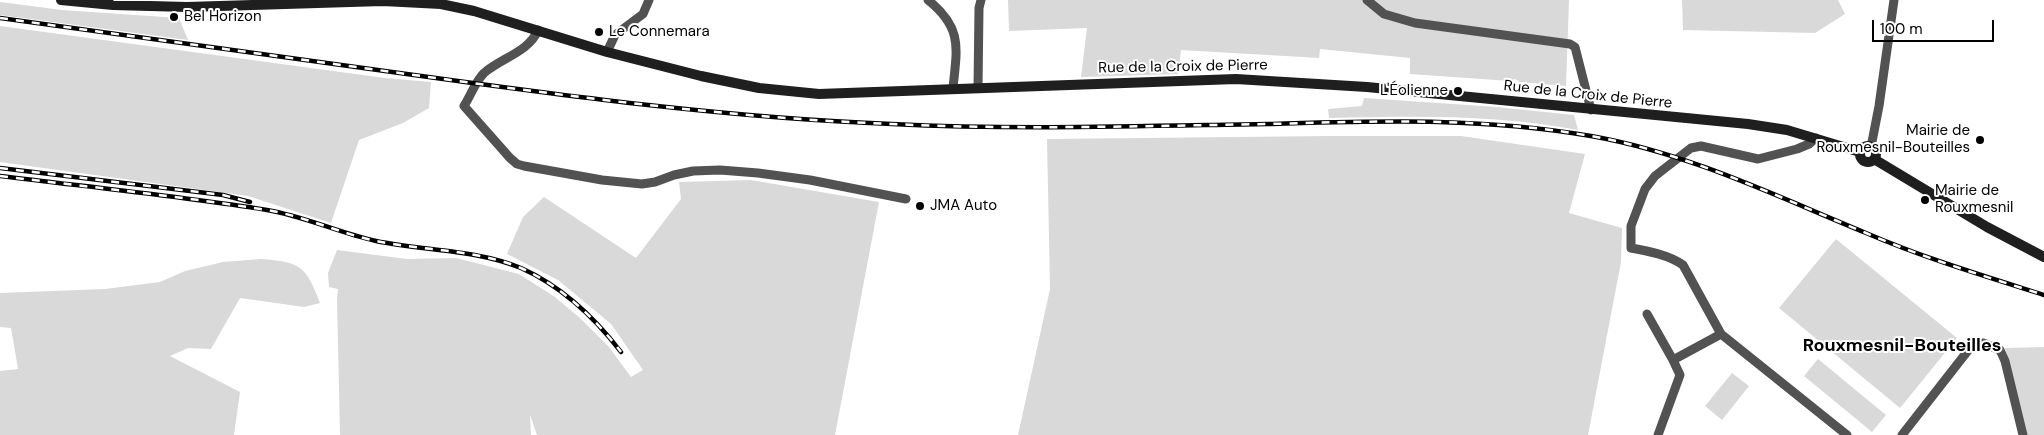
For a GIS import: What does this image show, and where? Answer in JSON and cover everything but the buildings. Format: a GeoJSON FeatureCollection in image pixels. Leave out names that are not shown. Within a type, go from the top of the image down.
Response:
{"type":"FeatureCollection","features":[{"type":"Feature","properties":{"kind":"main road","name":"Rue de la Croix de Pierre"},"geometry":{"type":"LineString","coordinates":[[61,0],[113,5],[417,2],[474,11],[607,52],[700,76],[759,88],[819,94],[1236,79],[1367,87],[1748,124],[1787,130],[1860,152]]}},
{"type":"Feature","properties":{"kind":"main road"},"geometry":{"type":"LineString","coordinates":[[1871,146],[1875,152],[1874,159],[1864,161],[1860,152],[1863,148],[1871,146]]}},
{"type":"Feature","properties":{"kind":"main road"},"geometry":{"type":"LineString","coordinates":[[1874,159],[1987,227],[2044,257]]}},
{"type":"Feature","properties":{"kind":"street"},"geometry":{"type":"LineString","coordinates":[[607,52],[615,36],[644,14],[649,0]]}},
{"type":"Feature","properties":{"kind":"street"},"geometry":{"type":"LineString","coordinates":[[928,0],[948,19],[955,33],[957,46],[953,88]]}},
{"type":"Feature","properties":{"kind":"street"},"geometry":{"type":"LineString","coordinates":[[978,87],[980,0]]}},
{"type":"Feature","properties":{"kind":"street"},"geometry":{"type":"LineString","coordinates":[[1367,0],[1384,14],[1415,23],[1570,44],[1575,47],[1591,110]]}},
{"type":"Feature","properties":{"kind":"street"},"geometry":{"type":"LineString","coordinates":[[1871,146],[1879,106],[1894,0]]}},
{"type":"Feature","properties":{"kind":"street"},"geometry":{"type":"LineString","coordinates":[[538,30],[530,44],[484,74],[476,83],[464,106],[517,164],[602,180],[642,184],[693,171],[720,170],[758,173],[810,180],[906,199]]}},
{"type":"Feature","properties":{"kind":"street"},"geometry":{"type":"LineString","coordinates":[[1816,138],[1809,144],[1797,149],[1758,159],[1701,146],[1686,151],[1656,176],[1645,189],[1630,226],[1631,248],[1645,250],[1677,261],[1683,266],[1721,334],[1847,435]]}},
{"type":"Feature","properties":{"kind":"street"},"geometry":{"type":"LineString","coordinates":[[1647,314],[1680,375],[1658,435]]}},
{"type":"Feature","properties":{"kind":"street"},"geometry":{"type":"LineString","coordinates":[[1673,360],[1721,334]]}},
{"type":"Feature","properties":{"kind":"street"},"geometry":{"type":"LineString","coordinates":[[1902,435],[1970,348],[1983,343],[2000,350],[2005,361],[2023,435]]}},
{"type":"Feature","properties":{"kind":"shaded area"},"geometry":{"type":"Polygon","coordinates":[[[1008,0],[1569,0],[1566,86],[1520,82],[1515,79],[1510,81],[1410,74],[1410,58],[1320,49],[1319,58],[1181,50],[1178,74],[1081,77],[1087,28],[1009,31],[1008,0]]]}},
{"type":"Feature","properties":{"kind":"shaded area"},"geometry":{"type":"Polygon","coordinates":[[[1682,0],[1838,0],[1845,14],[1815,33],[1683,30],[1682,0]]]}},
{"type":"Feature","properties":{"kind":"shaded area"},"geometry":{"type":"Polygon","coordinates":[[[0,2],[62,10],[179,18],[188,40],[0,15],[0,2]]]}},
{"type":"Feature","properties":{"kind":"shaded area"},"geometry":{"type":"Polygon","coordinates":[[[0,26],[385,78],[431,82],[429,108],[403,123],[359,140],[331,223],[248,196],[0,162],[0,26]]]}},
{"type":"Feature","properties":{"kind":"shaded area"},"geometry":{"type":"Polygon","coordinates":[[[1364,98],[1497,107],[1574,115],[1578,130],[1516,121],[1454,117],[1329,118],[1328,109],[1362,106],[1364,98]]]}},
{"type":"Feature","properties":{"kind":"shaded area"},"geometry":{"type":"Polygon","coordinates":[[[1461,136],[1585,154],[1569,213],[1622,228],[1621,262],[1588,435],[1018,435],[1050,289],[1047,139],[1461,136]]]}},
{"type":"Feature","properties":{"kind":"shaded area"},"geometry":{"type":"Polygon","coordinates":[[[751,180],[879,202],[835,435],[537,435],[530,415],[531,435],[340,435],[338,289],[329,287],[328,273],[337,250],[407,259],[456,258],[519,274],[555,297],[581,319],[609,347],[631,377],[643,370],[611,324],[558,280],[507,254],[523,217],[544,197],[636,258],[681,199],[679,182],[751,180]]]}},
{"type":"Feature","properties":{"kind":"shaded area"},"geometry":{"type":"Polygon","coordinates":[[[1836,239],[1957,338],[1900,408],[1779,308],[1836,239]]]}},
{"type":"Feature","properties":{"kind":"shaded area"},"geometry":{"type":"Polygon","coordinates":[[[261,259],[294,264],[300,268],[310,281],[320,303],[304,307],[240,298],[211,349],[188,348],[170,356],[240,392],[234,435],[0,435],[0,371],[18,369],[11,328],[0,327],[0,293],[105,289],[160,282],[185,271],[223,262],[261,259]]]}},
{"type":"Feature","properties":{"kind":"shaded area"},"geometry":{"type":"Polygon","coordinates":[[[2044,347],[2044,435],[2027,435],[2005,348],[2044,347]]]}},
{"type":"Feature","properties":{"kind":"shaded area"},"geometry":{"type":"Polygon","coordinates":[[[1818,359],[1886,415],[1872,432],[1804,376],[1818,359]]]}},
{"type":"Feature","properties":{"kind":"shaded area"},"geometry":{"type":"Polygon","coordinates":[[[1732,373],[1749,386],[1722,420],[1705,406],[1732,373]]]}},
{"type":"Feature","properties":{"kind":"railway"},"geometry":{"type":"LineString","coordinates":[[0,18],[533,91],[653,106],[772,117],[986,127],[1390,121],[1470,123],[1550,130],[1627,144],[1697,164],[1910,251],[2044,295]]}},
{"type":"Feature","properties":{"kind":"railway"},"geometry":{"type":"LineString","coordinates":[[0,168],[223,195],[250,202]]}},
{"type":"Feature","properties":{"kind":"railway"},"geometry":{"type":"LineString","coordinates":[[0,176],[267,210],[294,216],[376,241],[468,254],[504,262],[536,275],[550,284],[588,315],[621,352]]}},
{"type":"Feature","properties":{"kind":"place","name":"Bel Horizon"},"geometry":{"type":"Point","coordinates":[174,17]}},
{"type":"Feature","properties":{"kind":"place","name":"Le Connemara"},"geometry":{"type":"Point","coordinates":[599,32]}},
{"type":"Feature","properties":{"kind":"place","name":"L'Éolienne"},"geometry":{"type":"Point","coordinates":[1458,91]}},
{"type":"Feature","properties":{"kind":"place","name":"Mairie de Rouxmesnil-Bouteilles"},"geometry":{"type":"Point","coordinates":[1980,140]}},
{"type":"Feature","properties":{"kind":"place","name":"Mairie de Rouxmesnil"},"geometry":{"type":"Point","coordinates":[1925,200]}},
{"type":"Feature","properties":{"kind":"place","name":"JMA Auto"},"geometry":{"type":"Point","coordinates":[920,206]}},
{"type":"Feature","properties":{"kind":"district","name":"Rouxmesnil-Bouteilles"},"geometry":{"type":"Point","coordinates":[1902,346]}}]}
